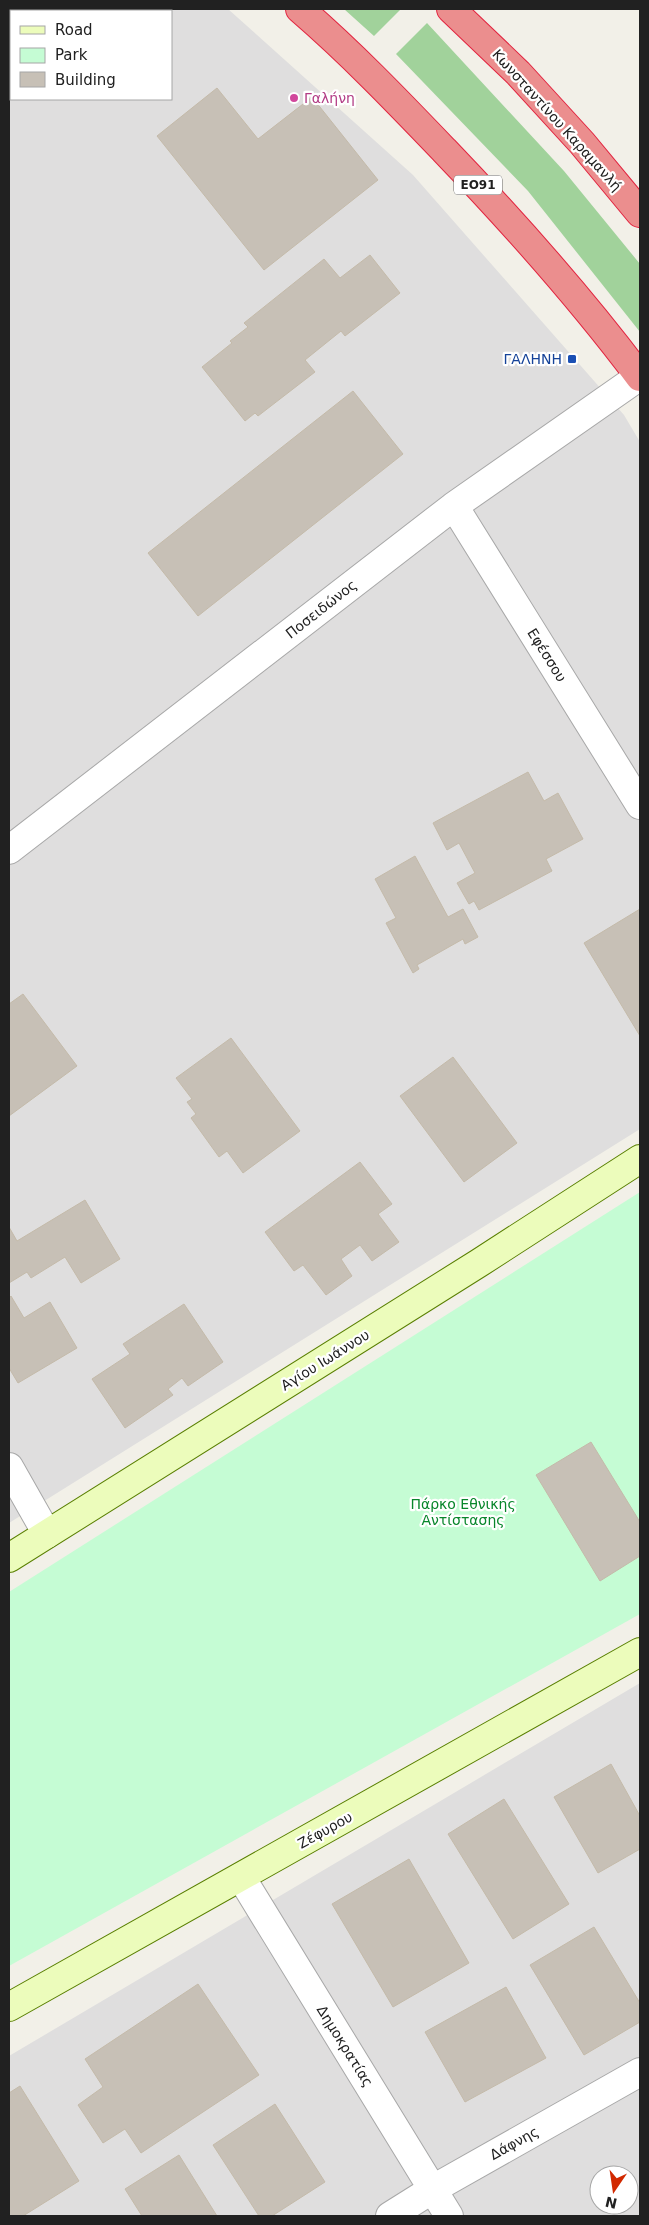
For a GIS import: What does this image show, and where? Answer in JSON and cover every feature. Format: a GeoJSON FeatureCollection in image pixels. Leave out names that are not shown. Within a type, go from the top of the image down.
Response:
{"type":"FeatureCollection","features":[{"type":"Feature","properties":{"kind":"highway","name":"ΕΟ91"},"geometry":{"type":"LineString","coordinates":[[300,9],[364,67],[499,207],[640,376]]}},
{"type":"Feature","properties":{"kind":"highway","name":"Κωνσταντίνου Καραμανλή"},"geometry":{"type":"LineString","coordinates":[[451,9],[518,72],[582,143],[640,213]]}},
{"type":"Feature","properties":{"kind":"street","name":"Ποσειδώνος"},"geometry":{"type":"LineString","coordinates":[[9,850],[454,506],[640,376]]}},
{"type":"Feature","properties":{"kind":"street","name":"Εφέσσου"},"geometry":{"type":"LineString","coordinates":[[454,506],[640,804]]}},
{"type":"Feature","properties":{"kind":"street","name":"Αγίου Ιωάννου"},"geometry":{"type":"LineString","coordinates":[[9,1558],[479,1263],[640,1159]]}},
{"type":"Feature","properties":{"kind":"street"},"geometry":{"type":"LineString","coordinates":[[9,1467],[47,1534]]}},
{"type":"Feature","properties":{"kind":"street","name":"Ζέφυρου"},"geometry":{"type":"LineString","coordinates":[[9,2007],[640,1652]]}},
{"type":"Feature","properties":{"kind":"street","name":"Δημοκρατίας"},"geometry":{"type":"LineString","coordinates":[[241,1877],[449,2216]]}},
{"type":"Feature","properties":{"kind":"street","name":"Δάφνης"},"geometry":{"type":"LineString","coordinates":[[390,2216],[433,2189],[640,2072]]}},
{"type":"Feature","properties":{"kind":"shaded area"},"geometry":{"type":"Polygon","coordinates":[[[9,9],[228,9],[413,175],[624,415],[640,442],[640,1129],[9,1523],[9,9]]]}},
{"type":"Feature","properties":{"kind":"shaded area"},"geometry":{"type":"Polygon","coordinates":[[[640,1683],[640,2216],[9,2216],[9,2056],[640,1683]]]}},
{"type":"Feature","properties":{"kind":"green space"},"geometry":{"type":"Polygon","coordinates":[[[344,9],[401,9],[374,36],[344,9]]]}},
{"type":"Feature","properties":{"kind":"green space"},"geometry":{"type":"Polygon","coordinates":[[[427,23],[564,171],[640,264],[640,332],[528,191],[396,54],[427,23]]]}},
{"type":"Feature","properties":{"kind":"green space","name":"Πάρκο Εθνικής Αντίστασης"},"geometry":{"type":"Polygon","coordinates":[[[640,1192],[640,1614],[9,1966],[9,1592],[640,1192]]]}},
{"type":"Feature","properties":{"kind":"building"},"geometry":{"type":"Polygon","coordinates":[[[217,88],[258,139],[312,97],[378,180],[264,270],[157,136],[217,88]]]}},
{"type":"Feature","properties":{"kind":"building"},"geometry":{"type":"Polygon","coordinates":[[[370,255],[400,293],[345,336],[341,331],[305,360],[315,372],[258,416],[255,413],[245,421],[202,367],[232,343],[230,341],[248,327],[244,323],[324,259],[340,278],[370,255]]]}},
{"type":"Feature","properties":{"kind":"building"},"geometry":{"type":"Polygon","coordinates":[[[353,391],[403,454],[198,616],[148,553],[353,391]]]}},
{"type":"Feature","properties":{"kind":"building"},"geometry":{"type":"Polygon","coordinates":[[[528,772],[544,801],[558,793],[583,839],[546,859],[552,871],[479,910],[474,901],[469,904],[457,883],[475,873],[459,843],[447,850],[433,823],[528,772]]]}},
{"type":"Feature","properties":{"kind":"building"},"geometry":{"type":"Polygon","coordinates":[[[415,856],[448,917],[463,909],[478,937],[465,944],[463,939],[417,965],[419,969],[413,973],[386,923],[396,918],[375,879],[415,856]]]}},
{"type":"Feature","properties":{"kind":"building"},"geometry":{"type":"Polygon","coordinates":[[[640,909],[640,1036],[584,943],[640,909]]]}},
{"type":"Feature","properties":{"kind":"building"},"geometry":{"type":"Polygon","coordinates":[[[23,994],[77,1066],[9,1116],[9,1004],[23,994]]]}},
{"type":"Feature","properties":{"kind":"building"},"geometry":{"type":"Polygon","coordinates":[[[231,1038],[300,1131],[243,1173],[227,1151],[219,1157],[191,1118],[196,1114],[187,1102],[192,1099],[176,1078],[231,1038]]]}},
{"type":"Feature","properties":{"kind":"building"},"geometry":{"type":"Polygon","coordinates":[[[453,1057],[517,1143],[464,1182],[400,1096],[453,1057]]]}},
{"type":"Feature","properties":{"kind":"building"},"geometry":{"type":"Polygon","coordinates":[[[360,1162],[392,1204],[378,1214],[399,1242],[372,1261],[360,1245],[341,1259],[352,1276],[326,1295],[303,1265],[294,1271],[265,1232],[360,1162]]]}},
{"type":"Feature","properties":{"kind":"building"},"geometry":{"type":"Polygon","coordinates":[[[85,1200],[120,1259],[81,1283],[65,1257],[31,1278],[27,1272],[9,1283],[9,1227],[17,1241],[85,1200]]]}},
{"type":"Feature","properties":{"kind":"building"},"geometry":{"type":"Polygon","coordinates":[[[11,1296],[24,1318],[50,1302],[77,1348],[18,1383],[9,1368],[9,1298],[11,1296]]]}},
{"type":"Feature","properties":{"kind":"building"},"geometry":{"type":"Polygon","coordinates":[[[184,1304],[223,1362],[188,1386],[182,1378],[168,1389],[173,1395],[125,1428],[92,1379],[130,1354],[123,1344],[184,1304]]]}},
{"type":"Feature","properties":{"kind":"building"},"geometry":{"type":"Polygon","coordinates":[[[591,1442],[640,1522],[640,1556],[600,1581],[536,1475],[591,1442]]]}},
{"type":"Feature","properties":{"kind":"building"},"geometry":{"type":"Polygon","coordinates":[[[611,1764],[640,1816],[640,1849],[598,1873],[554,1797],[611,1764]]]}},
{"type":"Feature","properties":{"kind":"building"},"geometry":{"type":"Polygon","coordinates":[[[504,1799],[569,1904],[513,1939],[448,1834],[504,1799]]]}},
{"type":"Feature","properties":{"kind":"building"},"geometry":{"type":"Polygon","coordinates":[[[409,1859],[469,1963],[393,2007],[332,1904],[409,1859]]]}},
{"type":"Feature","properties":{"kind":"building"},"geometry":{"type":"Polygon","coordinates":[[[594,1927],[640,2003],[640,2022],[584,2055],[530,1965],[594,1927]]]}},
{"type":"Feature","properties":{"kind":"building"},"geometry":{"type":"Polygon","coordinates":[[[198,1984],[259,2075],[141,2153],[125,2129],[103,2143],[78,2105],[103,2087],[85,2059],[198,1984]]]}},
{"type":"Feature","properties":{"kind":"building"},"geometry":{"type":"Polygon","coordinates":[[[506,1987],[546,2058],[465,2102],[425,2032],[506,1987]]]}},
{"type":"Feature","properties":{"kind":"building"},"geometry":{"type":"Polygon","coordinates":[[[20,2086],[79,2181],[23,2216],[9,2216],[9,2093],[20,2086]]]}},
{"type":"Feature","properties":{"kind":"building"},"geometry":{"type":"Polygon","coordinates":[[[275,2104],[325,2182],[272,2216],[259,2216],[213,2145],[275,2104]]]}},
{"type":"Feature","properties":{"kind":"building"},"geometry":{"type":"Polygon","coordinates":[[[179,2155],[217,2216],[142,2216],[125,2189],[179,2155]]]}},
{"type":"Feature","properties":{"kind":"place","name":"Γαλήνη"},"geometry":{"type":"Point","coordinates":[294,98]}},
{"type":"Feature","properties":{"kind":"place","name":"ΓΑΛΗΝΗ"},"geometry":{"type":"Point","coordinates":[572,359]}}]}
